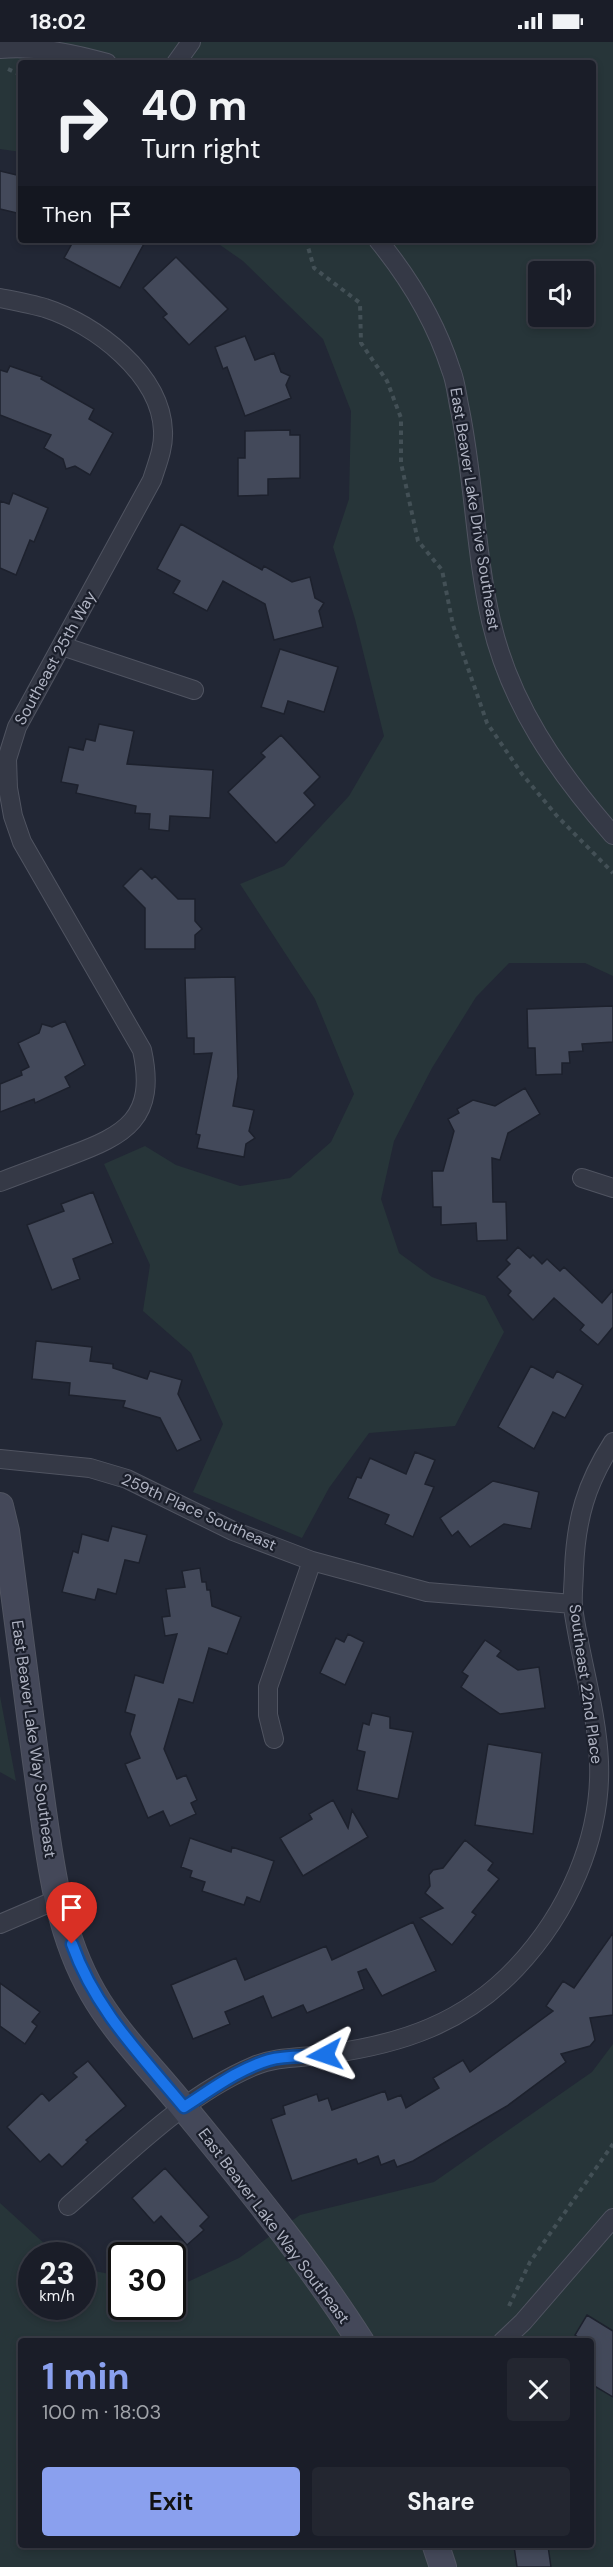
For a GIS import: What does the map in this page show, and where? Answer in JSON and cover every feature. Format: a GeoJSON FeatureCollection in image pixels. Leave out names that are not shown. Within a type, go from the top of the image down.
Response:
{"type":"FeatureCollection","features":[{"type":"Feature","properties":{"kind":"street"},"geometry":{"type":"LineString","coordinates":[[178,60],[191,42]]}},
{"type":"Feature","properties":{"kind":"street"},"geometry":{"type":"LineString","coordinates":[[0,49],[28,47],[72,53],[96,60]]}},
{"type":"Feature","properties":{"kind":"street","name":"East Beaver Lake Drive Southeast"},"geometry":{"type":"LineString","coordinates":[[380,243],[415,292],[452,370],[465,436],[491,622],[506,673],[525,715],[550,757],[575,791],[613,835]]}},
{"type":"Feature","properties":{"kind":"street","name":"Southeast 25th Way"},"geometry":{"type":"LineString","coordinates":[[0,298],[45,308],[69,318],[97,335],[129,360],[143,377],[158,404],[163,431],[160,457],[152,480],[17,727],[7,759],[13,816],[22,842],[142,1050],[147,1072],[145,1094],[138,1115],[123,1132],[103,1143],[0,1182]]}},
{"type":"Feature","properties":{"kind":"street"},"geometry":{"type":"LineString","coordinates":[[62,646],[194,690]]}},
{"type":"Feature","properties":{"kind":"street"},"geometry":{"type":"LineString","coordinates":[[582,1178],[613,1188]]}},
{"type":"Feature","properties":{"kind":"street","name":"Southeast 22nd Place"},"geometry":{"type":"LineString","coordinates":[[68,2206],[184,2107],[232,2076],[272,2059],[363,2049],[408,2038],[445,2022],[480,2002],[516,1968],[552,1925],[572,1887],[587,1848],[597,1807],[599,1762],[595,1727],[573,1604],[579,1512],[593,1474],[613,1442]]}},
{"type":"Feature","properties":{"kind":"street","name":"259th Place Southeast"},"geometry":{"type":"LineString","coordinates":[[0,1459],[90,1468],[127,1479],[233,1531],[312,1561],[428,1592],[573,1604]]}},
{"type":"Feature","properties":{"kind":"street","name":"East Beaver Lake Way Southeast"},"geometry":{"type":"LineString","coordinates":[[0,1506],[6,1531],[56,1900],[80,1966],[93,1993],[112,2021],[184,2107],[337,2303],[359,2338]]}},
{"type":"Feature","properties":{"kind":"street"},"geometry":{"type":"LineString","coordinates":[[274,1739],[268,1715],[268,1687],[312,1561]]}},
{"type":"Feature","properties":{"kind":"street"},"geometry":{"type":"LineString","coordinates":[[0,1924],[56,1900]]}},
{"type":"Feature","properties":{"kind":"street"},"geometry":{"type":"LineString","coordinates":[[505,2338],[523,2322],[613,2218]]}},
{"type":"Feature","properties":{"kind":"street"},"geometry":{"type":"LineString","coordinates":[[437,2548],[443,2567]]}},
{"type":"Feature","properties":{"kind":"path"},"geometry":{"type":"LineString","coordinates":[[3,68],[18,74]]}},
{"type":"Feature","properties":{"kind":"path"},"geometry":{"type":"LineString","coordinates":[[307,243],[314,268],[360,303],[361,343],[387,381],[401,418],[401,463],[418,541],[442,570],[453,625],[488,723],[536,791],[613,873]]}},
{"type":"Feature","properties":{"kind":"path"},"geometry":{"type":"LineString","coordinates":[[503,2338],[509,2304],[530,2262],[613,2144]]}},
{"type":"Feature","properties":{"kind":"shaded area"},"geometry":{"type":"Polygon","coordinates":[[[0,42],[613,42],[613,976],[585,963],[509,963],[476,997],[432,1068],[394,1141],[381,1199],[399,1253],[432,1277],[485,1296],[504,1332],[455,1426],[369,1433],[329,1488],[302,1538],[193,1492],[223,1424],[191,1353],[143,1311],[150,1265],[104,1164],[145,1146],[176,1165],[240,1186],[290,1178],[331,1142],[354,1094],[315,999],[240,884],[284,866],[349,796],[384,736],[355,619],[333,547],[349,499],[351,411],[323,339],[243,261],[217,243],[596,243],[596,60],[18,60],[18,152],[0,149],[0,42]]]}},
{"type":"Feature","properties":{"kind":"shaded area"},"geometry":{"type":"Polygon","coordinates":[[[0,1696],[16,1781],[0,1772],[0,1696]]]}},
{"type":"Feature","properties":{"kind":"shaded area"},"geometry":{"type":"Polygon","coordinates":[[[613,2044],[613,2567],[0,2567],[0,2203],[43,2242],[18,2242],[18,2320],[96,2320],[96,2271],[108,2274],[108,2320],[186,2320],[186,2283],[239,2258],[300,2215],[434,2182],[592,2072],[613,2044]]]}},
{"type":"Feature","properties":{"kind":"building"},"geometry":{"type":"Polygon","coordinates":[[[0,171],[18,175],[18,213],[0,209],[0,171]]]}},
{"type":"Feature","properties":{"kind":"building"},"geometry":{"type":"Polygon","coordinates":[[[72,243],[144,243],[120,288],[64,258],[72,243]]]}},
{"type":"Feature","properties":{"kind":"building"},"geometry":{"type":"Polygon","coordinates":[[[176,257],[228,309],[189,345],[163,317],[167,314],[143,288],[176,257]]]}},
{"type":"Feature","properties":{"kind":"building"},"geometry":{"type":"Polygon","coordinates":[[[245,336],[255,360],[274,353],[281,372],[290,376],[286,385],[291,398],[245,416],[227,367],[223,369],[215,347],[245,336]]]}},
{"type":"Feature","properties":{"kind":"building"},"geometry":{"type":"Polygon","coordinates":[[[10,366],[42,377],[41,379],[94,409],[89,419],[113,433],[90,475],[75,466],[66,469],[63,459],[44,448],[51,435],[0,415],[0,370],[7,372],[10,366]]]}},
{"type":"Feature","properties":{"kind":"building"},"geometry":{"type":"Polygon","coordinates":[[[290,430],[290,435],[300,435],[300,478],[268,479],[268,495],[238,496],[238,458],[245,458],[245,431],[290,430]]]}},
{"type":"Feature","properties":{"kind":"building"},"geometry":{"type":"Polygon","coordinates":[[[13,493],[48,508],[34,542],[30,540],[16,575],[0,568],[0,501],[9,504],[13,493]]]}},
{"type":"Feature","properties":{"kind":"building"},"geometry":{"type":"Polygon","coordinates":[[[181,524],[262,570],[264,566],[292,582],[310,577],[315,598],[324,603],[319,611],[323,627],[274,640],[265,604],[223,581],[207,611],[173,593],[180,581],[157,569],[181,524]]]}},
{"type":"Feature","properties":{"kind":"building"},"geometry":{"type":"Polygon","coordinates":[[[280,649],[338,667],[324,712],[288,701],[284,714],[261,707],[280,649]]]}},
{"type":"Feature","properties":{"kind":"building"},"geometry":{"type":"Polygon","coordinates":[[[99,724],[134,731],[127,764],[213,770],[210,818],[170,816],[169,831],[149,829],[150,814],[135,813],[136,806],[76,793],[78,785],[61,782],[69,747],[83,750],[86,739],[95,741],[99,724]]]}},
{"type":"Feature","properties":{"kind":"building"},"geometry":{"type":"Polygon","coordinates":[[[281,735],[320,777],[304,793],[315,805],[276,843],[228,792],[265,757],[261,753],[281,735]]]}},
{"type":"Feature","properties":{"kind":"building"},"geometry":{"type":"Polygon","coordinates":[[[141,868],[152,879],[155,876],[178,899],[195,899],[195,921],[202,929],[195,935],[195,949],[145,949],[145,908],[123,886],[141,868]]]}},
{"type":"Feature","properties":{"kind":"building"},"geometry":{"type":"Polygon","coordinates":[[[235,977],[238,1077],[233,1106],[254,1110],[249,1131],[255,1138],[246,1144],[244,1157],[197,1148],[200,1135],[196,1134],[212,1053],[194,1054],[194,1038],[187,1038],[185,978],[235,977]]]}},
{"type":"Feature","properties":{"kind":"building"},"geometry":{"type":"Polygon","coordinates":[[[613,1006],[613,1042],[582,1044],[583,1051],[569,1052],[570,1063],[562,1063],[562,1074],[536,1075],[535,1048],[528,1048],[527,1009],[613,1006]]]}},
{"type":"Feature","properties":{"kind":"building"},"geometry":{"type":"Polygon","coordinates":[[[65,1021],[85,1065],[65,1077],[70,1087],[35,1103],[34,1099],[0,1112],[0,1084],[22,1075],[21,1071],[29,1067],[18,1043],[39,1033],[42,1024],[52,1027],[65,1021]]]}},
{"type":"Feature","properties":{"kind":"building"},"geometry":{"type":"Polygon","coordinates":[[[525,1088],[540,1114],[508,1133],[500,1160],[492,1158],[493,1202],[506,1202],[507,1240],[477,1241],[476,1223],[441,1225],[441,1207],[433,1207],[432,1171],[443,1171],[454,1131],[448,1119],[459,1113],[457,1109],[473,1100],[495,1106],[525,1088]]]}},
{"type":"Feature","properties":{"kind":"building"},"geometry":{"type":"Polygon","coordinates":[[[93,1192],[113,1243],[73,1259],[80,1279],[52,1290],[27,1225],[64,1211],[61,1204],[93,1192]]]}},
{"type":"Feature","properties":{"kind":"building"},"geometry":{"type":"Polygon","coordinates":[[[518,1247],[530,1258],[533,1255],[542,1264],[547,1259],[560,1271],[564,1267],[602,1303],[613,1290],[613,1327],[598,1345],[580,1330],[584,1325],[554,1298],[533,1320],[508,1295],[511,1291],[497,1277],[510,1264],[506,1260],[518,1247]]]}},
{"type":"Feature","properties":{"kind":"building"},"geometry":{"type":"Polygon","coordinates":[[[36,1341],[92,1347],[90,1361],[113,1364],[113,1368],[147,1379],[150,1371],[182,1380],[178,1394],[201,1440],[177,1451],[160,1418],[123,1407],[125,1401],[69,1395],[70,1383],[32,1379],[36,1341]]]}},
{"type":"Feature","properties":{"kind":"building"},"geometry":{"type":"Polygon","coordinates":[[[531,1366],[553,1378],[557,1371],[583,1385],[565,1418],[553,1412],[534,1449],[498,1427],[531,1366]]]}},
{"type":"Feature","properties":{"kind":"building"},"geometry":{"type":"Polygon","coordinates":[[[415,1452],[435,1460],[425,1484],[434,1487],[413,1537],[385,1524],[389,1515],[348,1498],[357,1477],[361,1478],[370,1458],[406,1474],[415,1452]]]}},
{"type":"Feature","properties":{"kind":"building"},"geometry":{"type":"Polygon","coordinates":[[[493,1481],[539,1492],[531,1529],[504,1524],[470,1547],[458,1531],[452,1536],[440,1518],[493,1481]]]}},
{"type":"Feature","properties":{"kind":"building"},"geometry":{"type":"Polygon","coordinates":[[[112,1526],[147,1535],[139,1563],[125,1560],[116,1594],[98,1589],[95,1600],[62,1592],[73,1551],[78,1553],[82,1534],[108,1541],[112,1526]]]}},
{"type":"Feature","properties":{"kind":"building"},"geometry":{"type":"Polygon","coordinates":[[[200,1568],[202,1582],[206,1582],[207,1590],[210,1590],[212,1606],[241,1617],[227,1654],[209,1648],[193,1703],[179,1699],[164,1749],[177,1779],[186,1775],[197,1800],[191,1803],[196,1814],[170,1826],[163,1811],[148,1818],[125,1764],[140,1758],[130,1734],[135,1715],[125,1712],[135,1675],[163,1683],[177,1634],[165,1636],[162,1617],[170,1616],[166,1589],[185,1587],[182,1571],[200,1568]]]}},
{"type":"Feature","properties":{"kind":"building"},"geometry":{"type":"Polygon","coordinates":[[[348,1634],[364,1642],[345,1685],[320,1673],[336,1638],[344,1642],[348,1634]]]}},
{"type":"Feature","properties":{"kind":"building"},"geometry":{"type":"Polygon","coordinates":[[[485,1640],[501,1651],[497,1656],[518,1670],[539,1667],[545,1708],[500,1714],[461,1687],[468,1676],[462,1672],[485,1640]]]}},
{"type":"Feature","properties":{"kind":"building"},"geometry":{"type":"Polygon","coordinates":[[[372,1713],[390,1717],[390,1728],[413,1732],[398,1799],[357,1790],[365,1752],[357,1750],[363,1723],[369,1725],[372,1713]]]}},
{"type":"Feature","properties":{"kind":"building"},"geometry":{"type":"Polygon","coordinates":[[[488,1744],[542,1753],[533,1834],[475,1825],[488,1744]]]}},
{"type":"Feature","properties":{"kind":"building"},"geometry":{"type":"Polygon","coordinates":[[[333,1800],[348,1828],[352,1810],[368,1837],[303,1876],[280,1838],[312,1819],[309,1814],[333,1800]]]}},
{"type":"Feature","properties":{"kind":"building"},"geometry":{"type":"Polygon","coordinates":[[[190,1838],[231,1852],[232,1847],[274,1861],[260,1902],[247,1897],[244,1905],[202,1891],[205,1882],[190,1877],[192,1871],[181,1867],[190,1838]]]}},
{"type":"Feature","properties":{"kind":"building"},"geometry":{"type":"Polygon","coordinates":[[[465,1840],[493,1863],[488,1870],[499,1879],[472,1912],[476,1915],[452,1945],[420,1918],[443,1908],[425,1893],[430,1886],[429,1875],[433,1870],[443,1868],[465,1840]]]}},
{"type":"Feature","properties":{"kind":"building"},"geometry":{"type":"Polygon","coordinates":[[[413,1922],[436,1971],[382,1996],[366,1969],[358,1972],[364,1989],[307,2013],[303,2005],[272,2018],[263,1996],[225,2012],[230,2024],[193,2039],[171,1985],[236,1958],[245,1980],[326,1946],[332,1960],[413,1922]]]}},
{"type":"Feature","properties":{"kind":"building"},"geometry":{"type":"Polygon","coordinates":[[[613,1933],[613,2015],[590,2018],[595,2040],[590,2046],[561,2054],[566,2062],[507,2106],[413,2161],[397,2167],[394,2160],[381,2165],[378,2156],[358,2164],[356,2159],[292,2181],[271,2119],[285,2114],[283,2106],[317,2094],[319,2101],[328,2098],[332,2110],[385,2091],[388,2100],[401,2095],[406,2108],[439,2088],[433,2078],[463,2060],[470,2072],[553,2011],[546,2006],[563,1981],[574,1988],[613,1933]]]}},
{"type":"Feature","properties":{"kind":"building"},"geometry":{"type":"Polygon","coordinates":[[[0,1983],[40,2012],[32,2022],[37,2026],[25,2044],[0,2026],[0,1983]]]}},
{"type":"Feature","properties":{"kind":"building"},"geometry":{"type":"Polygon","coordinates":[[[88,2061],[126,2106],[86,2140],[88,2142],[62,2167],[49,2154],[40,2162],[7,2127],[42,2093],[49,2101],[77,2077],[73,2073],[88,2061]]]}},
{"type":"Feature","properties":{"kind":"building"},"geometry":{"type":"Polygon","coordinates":[[[165,2168],[209,2217],[200,2226],[204,2230],[187,2245],[161,2216],[154,2223],[132,2198],[165,2168]]]}},
{"type":"Feature","properties":{"kind":"building"},"geometry":{"type":"Polygon","coordinates":[[[587,2315],[613,2331],[613,2397],[594,2386],[594,2338],[579,2338],[575,2335],[587,2315]]]}},
{"type":"Feature","properties":{"kind":"building"},"geometry":{"type":"Polygon","coordinates":[[[514,2548],[548,2548],[551,2567],[517,2567],[514,2548]]]}},
{"type":"Feature","properties":{"kind":"route"},"geometry":{"type":"LineString","coordinates":[[72,1944],[93,1993],[112,2021],[184,2107],[232,2076],[255,2065],[272,2059],[325,2055]]}}]}
